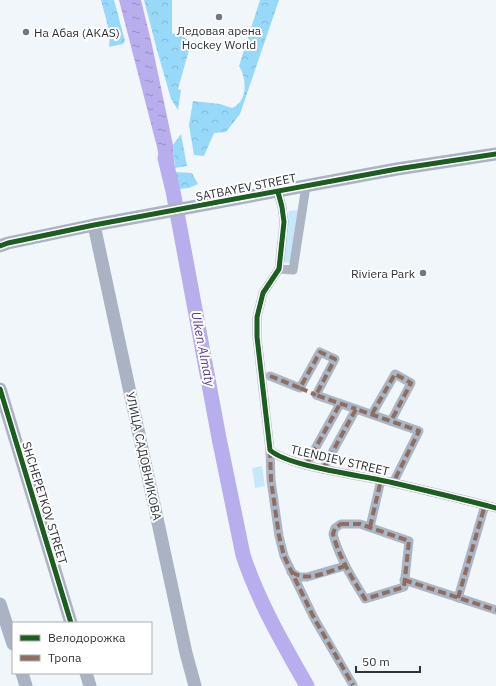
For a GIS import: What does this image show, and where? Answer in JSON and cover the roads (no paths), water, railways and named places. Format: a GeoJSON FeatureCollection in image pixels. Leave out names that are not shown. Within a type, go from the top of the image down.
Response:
{"type":"FeatureCollection","features":[{"type":"Feature","properties":{"kind":"main road","name":"SATBAYEV STREET"},"geometry":{"type":"LineString","coordinates":[[0,246],[94,225],[156,215],[397,169],[496,154]]}},
{"type":"Feature","properties":{"kind":"main road","name":"УЛИЦА САДОВНИКОВА"},"geometry":{"type":"LineString","coordinates":[[94,225],[186,653],[195,686]]}},
{"type":"Feature","properties":{"kind":"main road","name":"SHCHEPETKOV STREET"},"geometry":{"type":"LineString","coordinates":[[0,389],[71,622]]}},
{"type":"Feature","properties":{"kind":"main road"},"geometry":{"type":"LineString","coordinates":[[0,604],[12,641]]}},
{"type":"Feature","properties":{"kind":"main road"},"geometry":{"type":"LineString","coordinates":[[22,674],[26,686]]}},
{"type":"Feature","properties":{"kind":"main road"},"geometry":{"type":"LineString","coordinates":[[86,674],[90,686]]}},
{"type":"Feature","properties":{"kind":"street"},"geometry":{"type":"LineString","coordinates":[[278,269],[293,270],[306,186]]}},
{"type":"Feature","properties":{"kind":"street"},"geometry":{"type":"LineString","coordinates":[[278,192],[284,222],[278,269],[263,293],[257,317],[257,337],[270,450],[271,480],[279,536],[284,556],[291,572],[314,618],[353,685]]}},
{"type":"Feature","properties":{"kind":"street"},"geometry":{"type":"LineString","coordinates":[[300,388],[320,352],[335,359],[316,395]]}},
{"type":"Feature","properties":{"kind":"street"},"geometry":{"type":"LineString","coordinates":[[372,414],[395,374],[411,383],[391,421]]}},
{"type":"Feature","properties":{"kind":"street"},"geometry":{"type":"LineString","coordinates":[[270,376],[340,404],[420,431],[393,482]]}},
{"type":"Feature","properties":{"kind":"street"},"geometry":{"type":"LineString","coordinates":[[306,465],[340,404]]}},
{"type":"Feature","properties":{"kind":"street"},"geometry":{"type":"LineString","coordinates":[[323,469],[356,409]]}},
{"type":"Feature","properties":{"kind":"street","name":"TLENDIEV STREET"},"geometry":{"type":"LineString","coordinates":[[270,450],[282,457],[306,465],[393,482],[496,508]]}},
{"type":"Feature","properties":{"kind":"street"},"geometry":{"type":"LineString","coordinates":[[370,527],[380,480]]}},
{"type":"Feature","properties":{"kind":"street"},"geometry":{"type":"LineString","coordinates":[[458,598],[485,505]]}},
{"type":"Feature","properties":{"kind":"street"},"geometry":{"type":"LineString","coordinates":[[351,523],[370,527],[409,541],[404,587],[364,599],[345,566],[333,534],[335,528],[341,524],[351,523]]}},
{"type":"Feature","properties":{"kind":"street"},"geometry":{"type":"LineString","coordinates":[[291,572],[298,577],[307,577],[345,566]]}},
{"type":"Feature","properties":{"kind":"street"},"geometry":{"type":"LineString","coordinates":[[404,580],[496,610]]}},
{"type":"Feature","properties":{"kind":"water"},"geometry":{"type":"Polygon","coordinates":[[[119,0],[141,0],[173,145],[175,176],[163,179],[157,147],[119,0]]]}},
{"type":"Feature","properties":{"kind":"waterway","name":"Ulken Almaty"},"geometry":{"type":"LineString","coordinates":[[165,158],[173,191],[219,438],[243,555],[264,606],[307,686]]}},
{"type":"Feature","properties":{"kind":"place","name":"Ледовая арена Hockey World"},"geometry":{"type":"Point","coordinates":[219,17]}},
{"type":"Feature","properties":{"kind":"place","name":"На Абая (AKAS)"},"geometry":{"type":"Point","coordinates":[26,32]}},
{"type":"Feature","properties":{"kind":"place","name":"Riviera Park"},"geometry":{"type":"Point","coordinates":[423,273]}}]}
